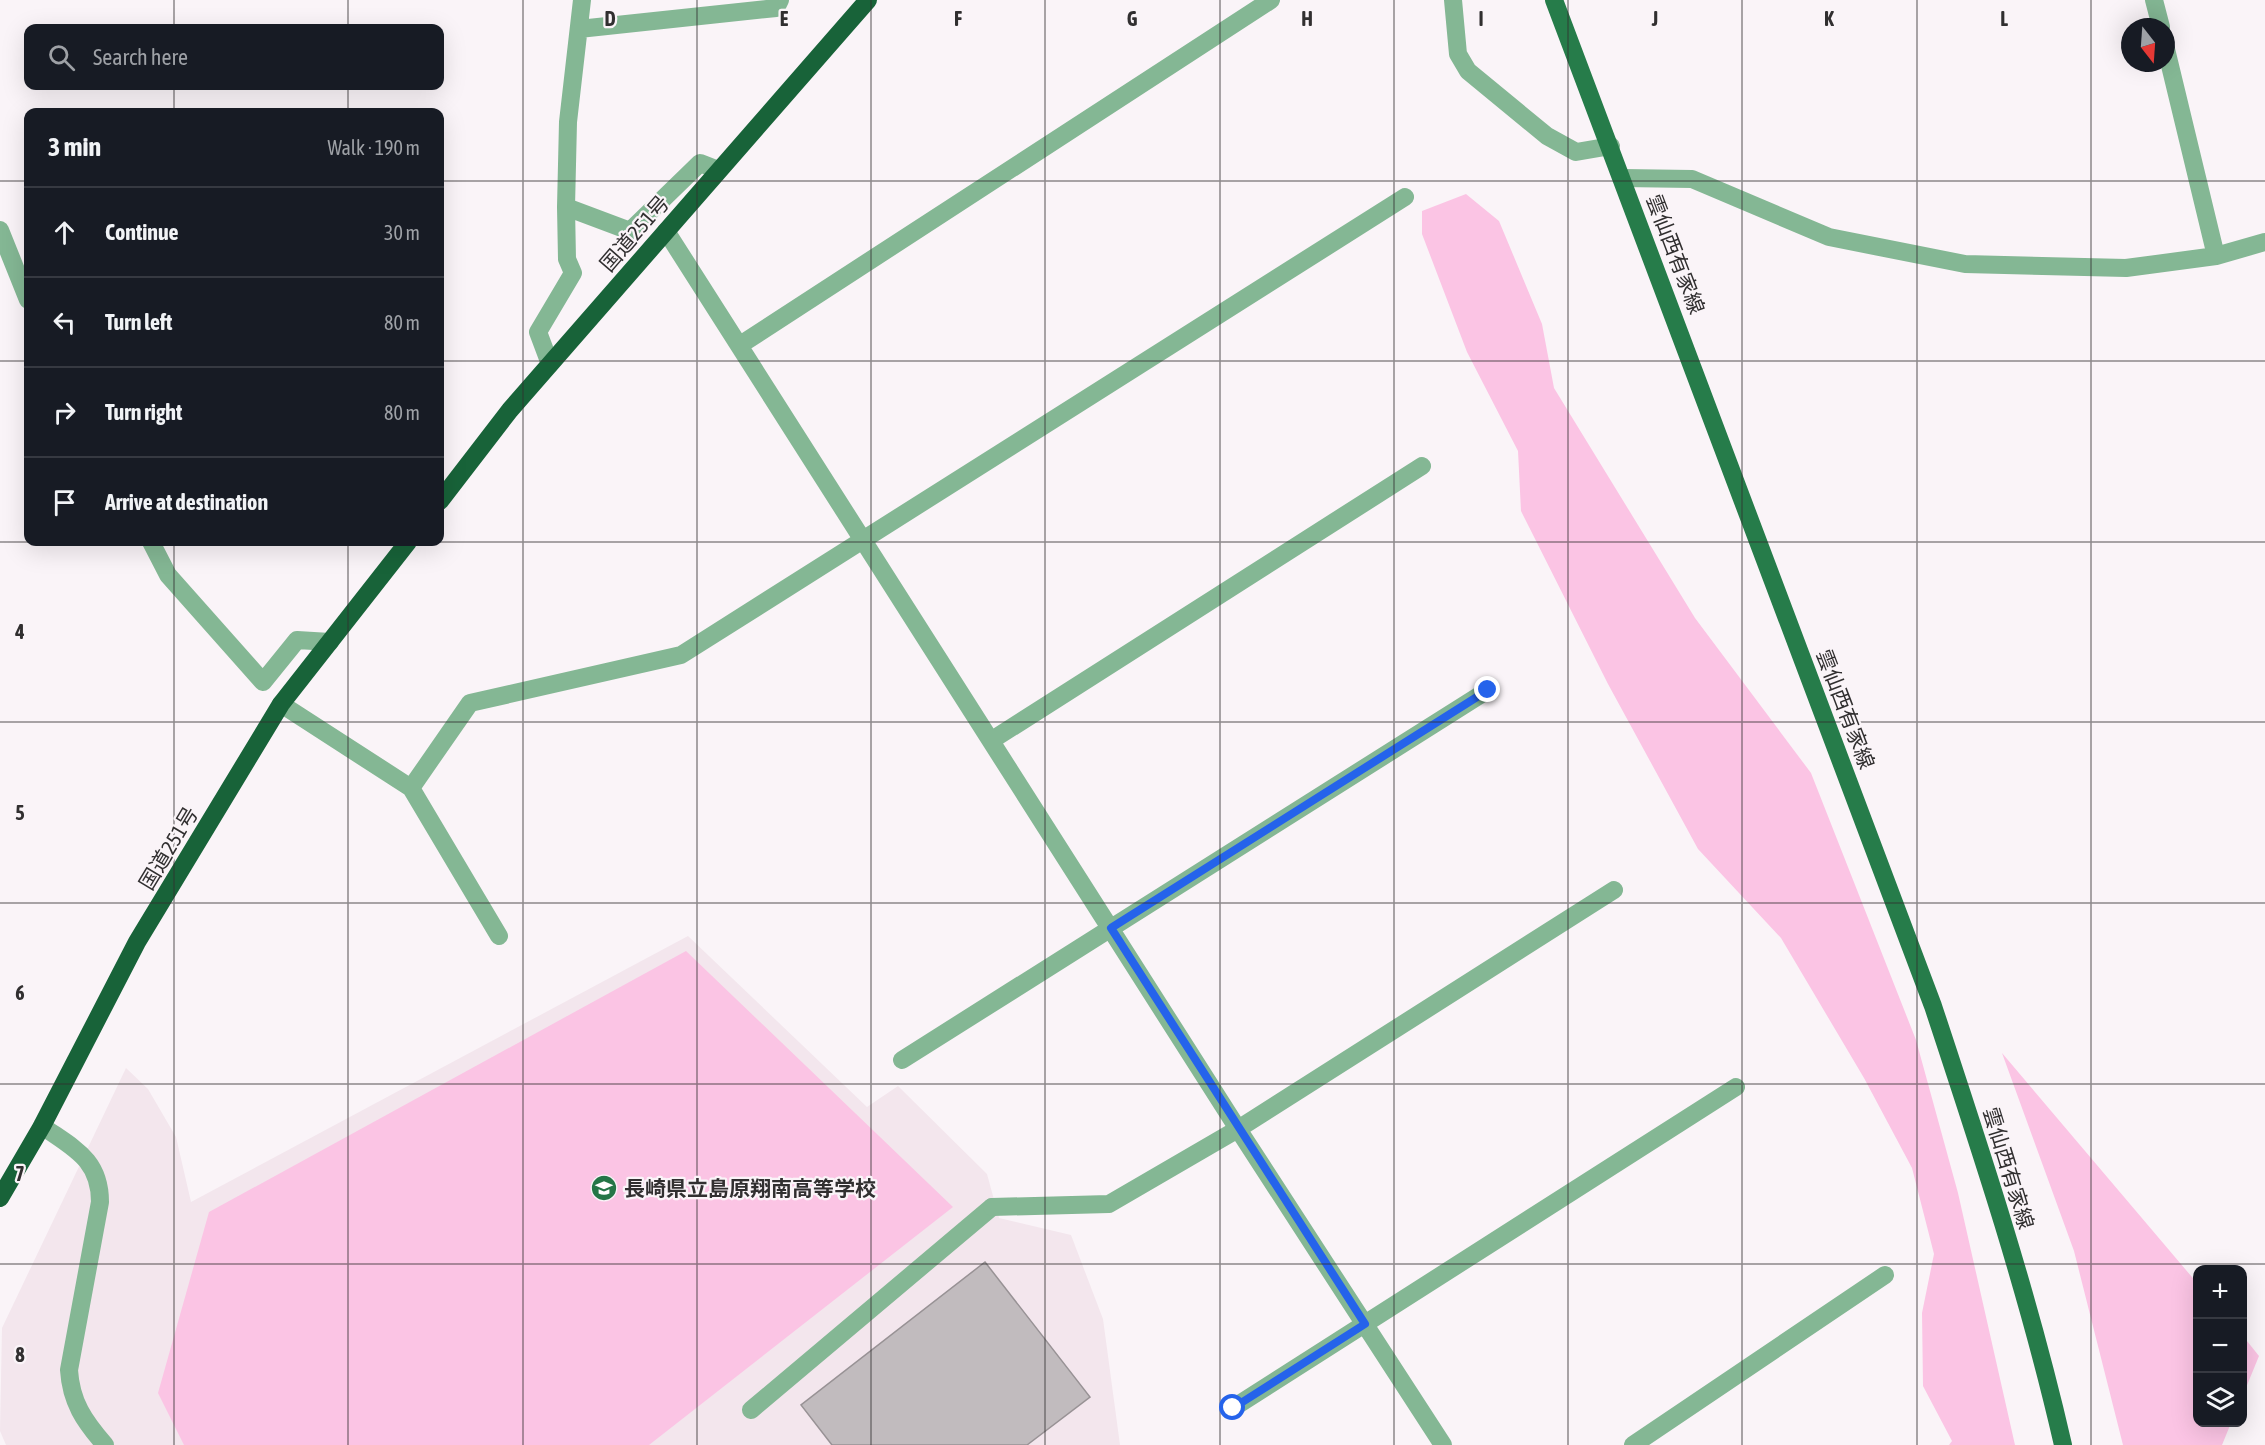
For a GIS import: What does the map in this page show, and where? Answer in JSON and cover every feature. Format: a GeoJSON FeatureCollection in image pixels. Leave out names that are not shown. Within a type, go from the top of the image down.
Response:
{"type":"FeatureCollection","features":[{"type":"Feature","properties":{"kind":"highway","name":"国道251号"},"geometry":{"type":"LineString","coordinates":[[444,496],[510,410],[868,0]]}},
{"type":"Feature","properties":{"kind":"highway","name":"国道251号"},"geometry":{"type":"LineString","coordinates":[[0,1198],[42,1126],[137,942],[281,704],[405,546]]}},
{"type":"Feature","properties":{"kind":"main road","name":"雲仙西有家線"},"geometry":{"type":"LineString","coordinates":[[1554,0],[1611,146],[1933,1006],[2045,1365],[2063,1445]]}},
{"type":"Feature","properties":{"kind":"street"},"geometry":{"type":"LineString","coordinates":[[550,364],[538,332],[573,273],[567,259],[568,122],[582,0]]}},
{"type":"Feature","properties":{"kind":"street"},"geometry":{"type":"LineString","coordinates":[[579,29],[776,8],[780,0]]}},
{"type":"Feature","properties":{"kind":"street"},"geometry":{"type":"LineString","coordinates":[[740,345],[1271,0]]}},
{"type":"Feature","properties":{"kind":"street"},"geometry":{"type":"LineString","coordinates":[[1453,0],[1458,54],[1468,71],[1547,136],[1576,152],[1611,146]]}},
{"type":"Feature","properties":{"kind":"street"},"geometry":{"type":"LineString","coordinates":[[2154,0],[2159,18]]}},
{"type":"Feature","properties":{"kind":"street"},"geometry":{"type":"LineString","coordinates":[[2172,72],[2216,256]]}},
{"type":"Feature","properties":{"kind":"street"},"geometry":{"type":"LineString","coordinates":[[566,207],[630,231],[700,163],[718,170]]}},
{"type":"Feature","properties":{"kind":"street"},"geometry":{"type":"LineString","coordinates":[[1623,178],[1692,179],[1829,237],[1965,264],[2126,268],[2216,256],[2265,242]]}},
{"type":"Feature","properties":{"kind":"street"},"geometry":{"type":"LineString","coordinates":[[411,788],[470,703],[681,655],[1404,198]]}},
{"type":"Feature","properties":{"kind":"street"},"geometry":{"type":"LineString","coordinates":[[0,230],[24,290]]}},
{"type":"Feature","properties":{"kind":"street"},"geometry":{"type":"LineString","coordinates":[[666,231],[1238,1129],[1443,1445]]}},
{"type":"Feature","properties":{"kind":"street"},"geometry":{"type":"LineString","coordinates":[[992,740],[1422,466]]}},
{"type":"Feature","properties":{"kind":"street"},"geometry":{"type":"LineString","coordinates":[[153,546],[168,575],[262,682],[297,640],[330,642]]}},
{"type":"Feature","properties":{"kind":"street"},"geometry":{"type":"LineString","coordinates":[[902,1060],[1488,690]]}},
{"type":"Feature","properties":{"kind":"street"},"geometry":{"type":"LineString","coordinates":[[281,704],[411,788],[499,936]]}},
{"type":"Feature","properties":{"kind":"street"},"geometry":{"type":"LineString","coordinates":[[751,1410],[993,1207],[1109,1204],[1238,1129],[1614,890]]}},
{"type":"Feature","properties":{"kind":"street"},"geometry":{"type":"LineString","coordinates":[[1233,1408],[1736,1087]]}},
{"type":"Feature","properties":{"kind":"street"},"geometry":{"type":"LineString","coordinates":[[42,1126],[87,1158],[100,1187],[100,1202],[69,1370],[70,1389],[77,1407],[84,1421],[105,1445]]}},
{"type":"Feature","properties":{"kind":"street"},"geometry":{"type":"LineString","coordinates":[[1633,1445],[1885,1275]]}},
{"type":"Feature","properties":{"kind":"shaded area"},"geometry":{"type":"Polygon","coordinates":[[[1466,194],[1499,221],[1542,324],[1554,388],[1695,618],[1811,773],[1916,1040],[1958,1193],[2015,1445],[1949,1445],[1952,1441],[1923,1386],[1922,1313],[1934,1254],[1912,1168],[1864,1078],[1781,938],[1698,849],[1608,684],[1521,511],[1518,451],[1467,352],[1422,234],[1422,211],[1466,194]]]}},
{"type":"Feature","properties":{"kind":"shaded area","name":"長崎県立島原翔南高等学校"},"geometry":{"type":"Polygon","coordinates":[[[688,936],[867,1107],[898,1086],[987,1174],[999,1218],[1071,1235],[1103,1319],[1120,1445],[6,1445],[0,1431],[2,1328],[126,1068],[148,1089],[176,1137],[191,1202],[688,936]]]}},
{"type":"Feature","properties":{"kind":"shaded area","name":"長崎県立島原翔南高等学校"},"geometry":{"type":"Polygon","coordinates":[[[686,951],[953,1207],[649,1445],[184,1445],[158,1393],[209,1212],[686,951]]]}},
{"type":"Feature","properties":{"kind":"shaded area"},"geometry":{"type":"Polygon","coordinates":[[[2002,1053],[2193,1278],[2193,1427],[2229,1427],[2222,1445],[2123,1445],[2074,1251],[2002,1053]]]}},
{"type":"Feature","properties":{"kind":"shaded area"},"geometry":{"type":"Polygon","coordinates":[[[2247,1341],[2259,1356],[2247,1385],[2247,1341]]]}},
{"type":"Feature","properties":{"kind":"building"},"geometry":{"type":"Polygon","coordinates":[[[985,1262],[1090,1397],[1027,1445],[832,1445],[801,1405],[985,1262]]]}},
{"type":"Feature","properties":{"kind":"place","name":"長崎県立島原翔南高等学校"},"geometry":{"type":"Point","coordinates":[604,1188]}},
{"type":"Feature","properties":{"kind":"route"},"geometry":{"type":"LineString","coordinates":[[1233,1408],[1365,1324],[1111,928],[1488,690]]}}]}
